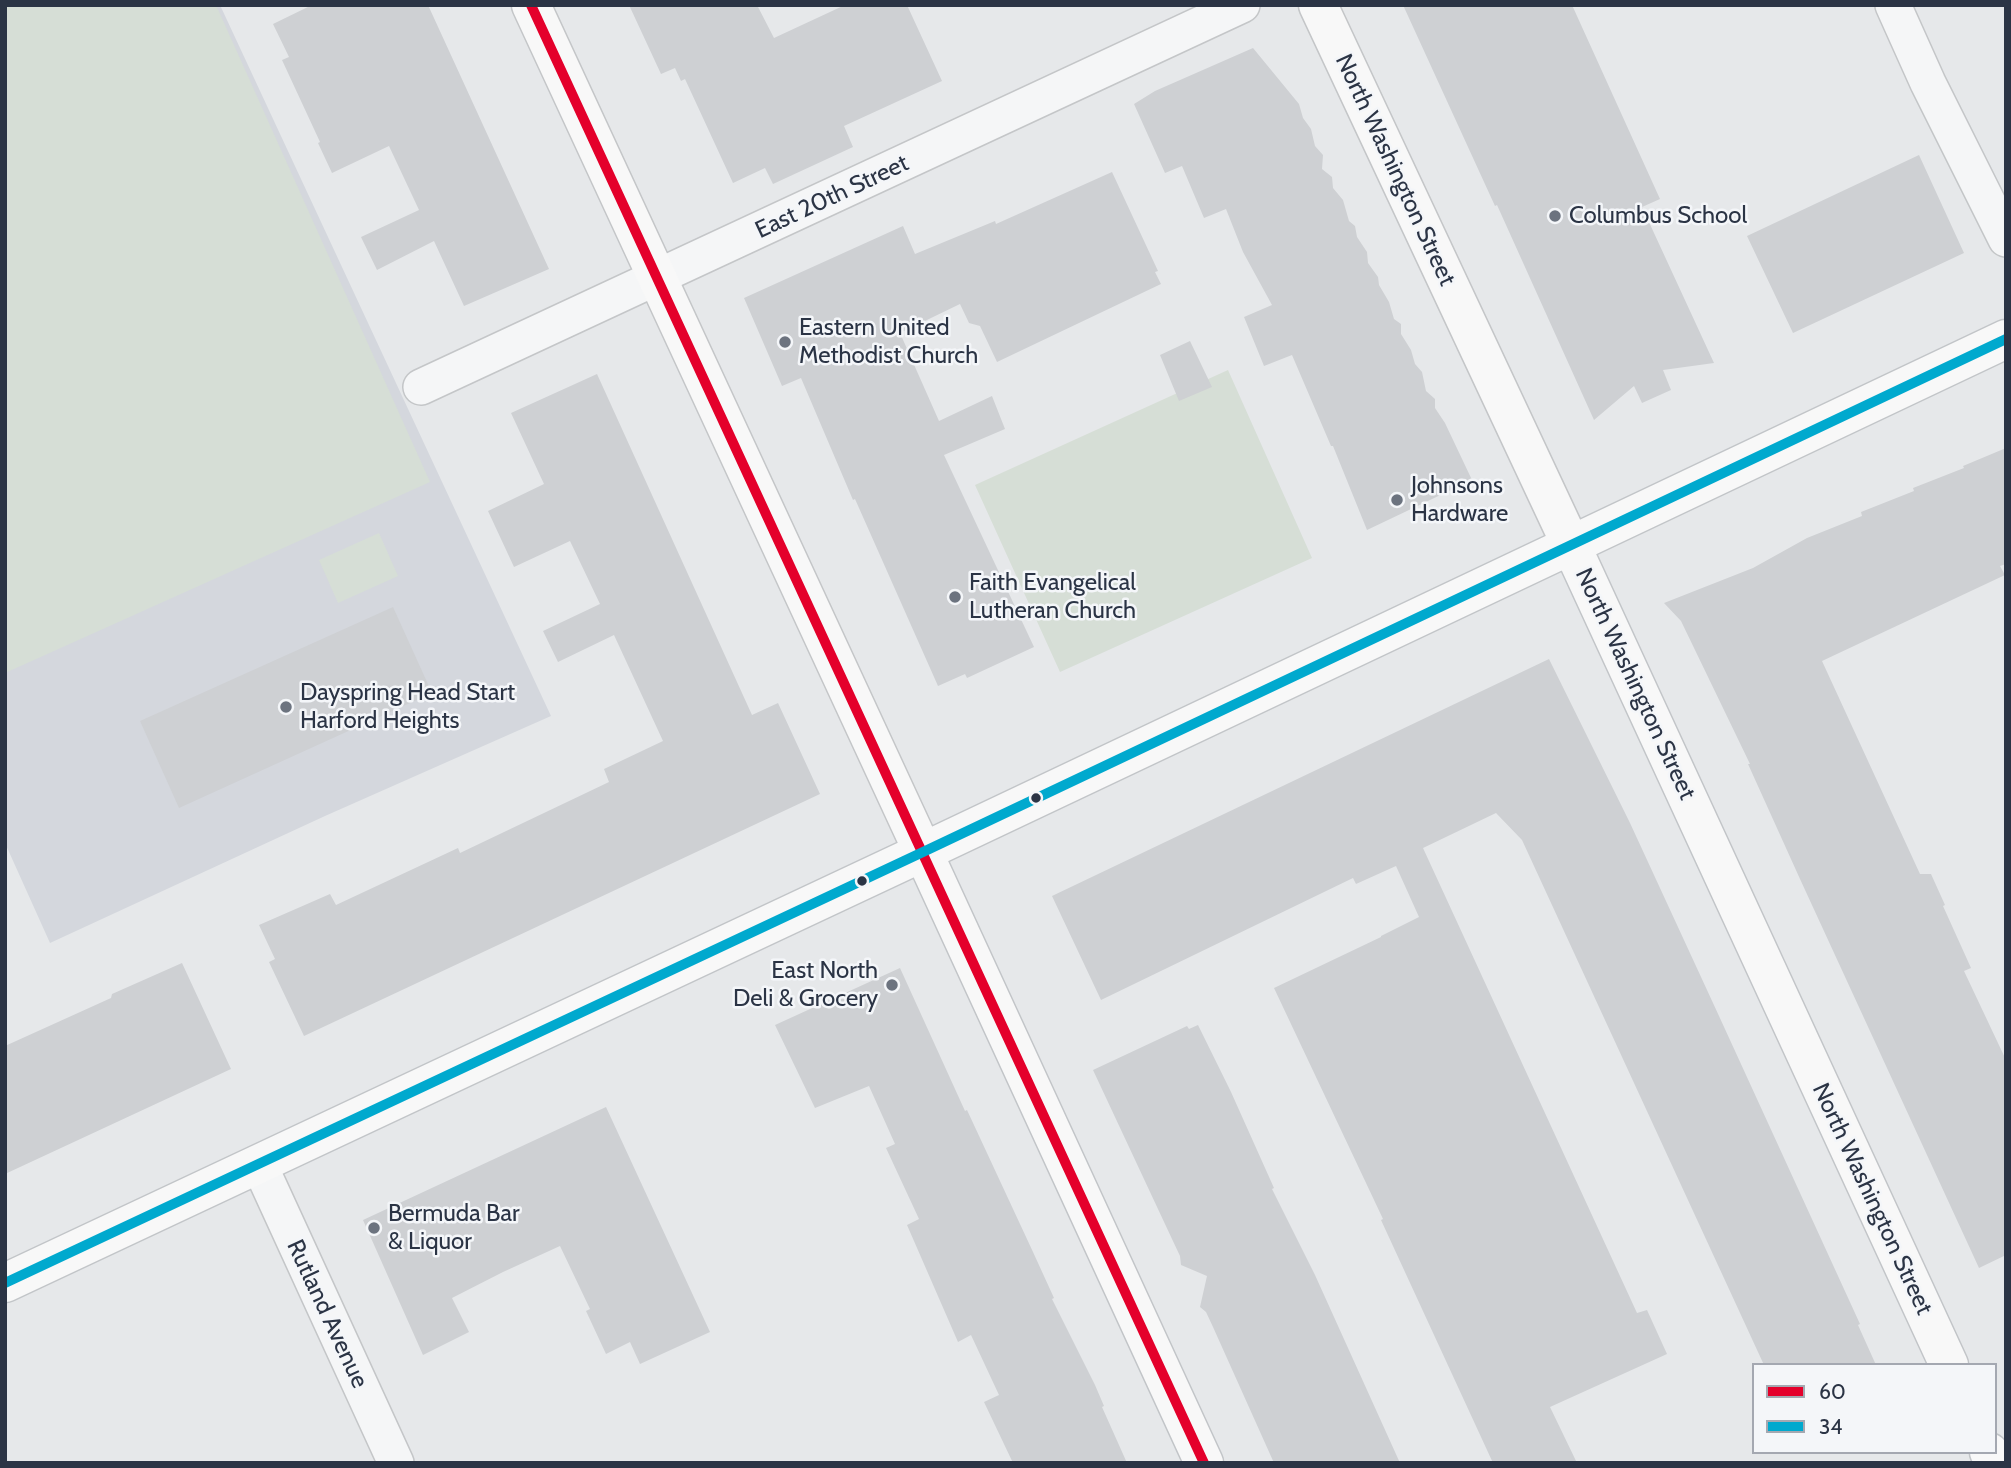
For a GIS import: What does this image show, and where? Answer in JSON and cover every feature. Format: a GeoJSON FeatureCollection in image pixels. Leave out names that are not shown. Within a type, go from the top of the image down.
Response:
{"type":"FeatureCollection","features":[{"type":"Feature","properties":{"kind":"main road"},"geometry":{"type":"LineString","coordinates":[[531,5],[1204,1463]]}},
{"type":"Feature","properties":{"kind":"main road","name":"North Washington Street"},"geometry":{"type":"LineString","coordinates":[[1318,5],[1571,545],[1948,1363]]}},
{"type":"Feature","properties":{"kind":"main road"},"geometry":{"type":"LineString","coordinates":[[5,1283],[2006,339]]}},
{"type":"Feature","properties":{"kind":"street","name":"East 20th Street"},"geometry":{"type":"LineString","coordinates":[[421,387],[1242,5]]}},
{"type":"Feature","properties":{"kind":"street"},"geometry":{"type":"LineString","coordinates":[[1893,5],[1928,83],[2006,239]]}},
{"type":"Feature","properties":{"kind":"street","name":"Rutland Avenue"},"geometry":{"type":"LineString","coordinates":[[259,1164],[396,1463]]}},
{"type":"Feature","properties":{"kind":"shaded area"},"geometry":{"type":"Polygon","coordinates":[[[5,5],[220,5],[551,716],[325,816],[50,943],[5,843],[5,5]]]}},
{"type":"Feature","properties":{"kind":"shaded area"},"geometry":{"type":"Polygon","coordinates":[[[5,5],[216,5],[430,482],[5,673],[5,5]]]}},
{"type":"Feature","properties":{"kind":"shaded area"},"geometry":{"type":"Polygon","coordinates":[[[1228,370],[1312,558],[1060,672],[975,485],[1228,370]]]}},
{"type":"Feature","properties":{"kind":"shaded area"},"geometry":{"type":"Polygon","coordinates":[[[379,533],[398,576],[338,603],[319,560],[379,533]]]}},
{"type":"Feature","properties":{"kind":"building"},"geometry":{"type":"Polygon","coordinates":[[[312,5],[428,5],[549,269],[464,306],[434,241],[377,270],[361,237],[419,210],[389,146],[332,173],[282,60],[289,57],[273,24],[312,5]]]}},
{"type":"Feature","properties":{"kind":"building"},"geometry":{"type":"Polygon","coordinates":[[[629,5],[757,5],[774,38],[845,5],[907,5],[942,81],[844,126],[853,147],[773,184],[765,168],[733,183],[685,79],[681,81],[675,68],[661,74],[629,5]]]}},
{"type":"Feature","properties":{"kind":"building"},"geometry":{"type":"Polygon","coordinates":[[[1403,5],[1572,5],[1660,199],[1642,207],[1714,363],[1663,370],[1671,390],[1642,403],[1634,386],[1594,420],[1403,5]]]}},
{"type":"Feature","properties":{"kind":"building"},"geometry":{"type":"Polygon","coordinates":[[[1253,48],[1299,104],[1303,118],[1311,129],[1315,146],[1323,155],[1322,169],[1332,177],[1333,188],[1343,200],[1349,221],[1355,226],[1357,237],[1367,252],[1368,263],[1378,277],[1394,319],[1401,324],[1401,334],[1411,350],[1415,364],[1422,372],[1426,391],[1435,399],[1435,408],[1472,480],[1367,530],[1292,355],[1264,366],[1244,317],[1272,305],[1243,252],[1226,209],[1204,218],[1182,166],[1165,173],[1134,104],[1155,91],[1253,48]]]}},
{"type":"Feature","properties":{"kind":"building"},"geometry":{"type":"Polygon","coordinates":[[[1919,155],[1964,253],[1793,333],[1747,236],[1919,155]]]}},
{"type":"Feature","properties":{"kind":"building"},"geometry":{"type":"Polygon","coordinates":[[[1112,172],[1158,271],[1155,272],[1161,284],[997,362],[980,326],[969,323],[960,304],[900,333],[939,421],[992,396],[1005,429],[944,455],[1034,647],[967,678],[965,674],[938,686],[801,378],[782,386],[744,298],[903,226],[915,254],[995,221],[996,224],[1112,172]]]}},
{"type":"Feature","properties":{"kind":"building"},"geometry":{"type":"Polygon","coordinates":[[[1190,341],[1212,387],[1179,401],[1160,355],[1190,341]]]}},
{"type":"Feature","properties":{"kind":"building"},"geometry":{"type":"Polygon","coordinates":[[[597,374],[752,715],[778,703],[820,794],[304,1036],[269,962],[275,959],[259,925],[330,894],[336,905],[458,848],[460,853],[609,782],[604,769],[663,741],[614,635],[558,662],[543,631],[600,604],[570,541],[514,567],[488,511],[544,484],[511,413],[597,374]]]}},
{"type":"Feature","properties":{"kind":"building"},"geometry":{"type":"Polygon","coordinates":[[[2006,448],[2006,564],[2000,566],[2005,575],[1822,661],[1920,874],[1931,874],[1971,968],[1964,971],[2006,1060],[2006,1255],[1979,1268],[1750,764],[1681,621],[1664,603],[1753,568],[1807,538],[1862,516],[1861,512],[1914,491],[1913,488],[2006,448]]]}},
{"type":"Feature","properties":{"kind":"building","name":"Dayspring Head Start Harford Heights"},"geometry":{"type":"Polygon","coordinates":[[[393,607],[432,693],[179,808],[140,721],[393,607]]]}},
{"type":"Feature","properties":{"kind":"building"},"geometry":{"type":"Polygon","coordinates":[[[1549,659],[1630,823],[1860,1324],[1858,1325],[1875,1363],[1763,1363],[1522,840],[1496,813],[1423,848],[1637,1313],[1647,1310],[1667,1354],[1550,1407],[1577,1463],[1493,1463],[1381,1220],[1383,1219],[1274,988],[1419,917],[1396,866],[1356,884],[1353,878],[1101,1000],[1052,896],[1549,659]]]}},
{"type":"Feature","properties":{"kind":"building"},"geometry":{"type":"Polygon","coordinates":[[[182,963],[231,1069],[5,1174],[5,1046],[182,963]]]}},
{"type":"Feature","properties":{"kind":"building"},"geometry":{"type":"Polygon","coordinates":[[[900,968],[1033,1252],[1054,1298],[1052,1299],[1095,1385],[1127,1463],[1013,1463],[984,1402],[999,1395],[971,1335],[958,1342],[907,1225],[919,1219],[886,1148],[895,1144],[869,1086],[815,1108],[775,1025],[900,968]]]}},
{"type":"Feature","properties":{"kind":"building"},"geometry":{"type":"Polygon","coordinates":[[[1198,1025],[1400,1463],[1274,1463],[1206,1312],[1200,1307],[1207,1276],[1181,1265],[1180,1256],[1093,1070],[1187,1026],[1189,1029],[1198,1025]]]}},
{"type":"Feature","properties":{"kind":"building"},"geometry":{"type":"Polygon","coordinates":[[[606,1107],[710,1332],[640,1364],[630,1342],[606,1354],[586,1311],[590,1309],[560,1246],[452,1298],[469,1332],[423,1355],[363,1220],[606,1107]]]}},
{"type":"Feature","properties":{"kind":"transit line","name":"60"},"geometry":{"type":"LineString","coordinates":[[531,5],[1204,1463]]}},
{"type":"Feature","properties":{"kind":"transit line","name":"34"},"geometry":{"type":"LineString","coordinates":[[5,1283],[2006,339]]}},
{"type":"Feature","properties":{"kind":"place","name":"Columbus School"},"geometry":{"type":"Point","coordinates":[1555,216]}},
{"type":"Feature","properties":{"kind":"place","name":"Eastern United Methodist Church"},"geometry":{"type":"Point","coordinates":[785,342]}},
{"type":"Feature","properties":{"kind":"place","name":"Johnsons Hardware"},"geometry":{"type":"Point","coordinates":[1397,500]}},
{"type":"Feature","properties":{"kind":"place","name":"Faith Evangelical Lutheran Church"},"geometry":{"type":"Point","coordinates":[955,597]}},
{"type":"Feature","properties":{"kind":"place","name":"Dayspring Head Start Harford Heights"},"geometry":{"type":"Point","coordinates":[286,707]}},
{"type":"Feature","properties":{"kind":"place","name":"East North Deli & Grocery"},"geometry":{"type":"Point","coordinates":[892,985]}},
{"type":"Feature","properties":{"kind":"place","name":"Bermuda Bar & Liquor"},"geometry":{"type":"Point","coordinates":[374,1228]}}]}
